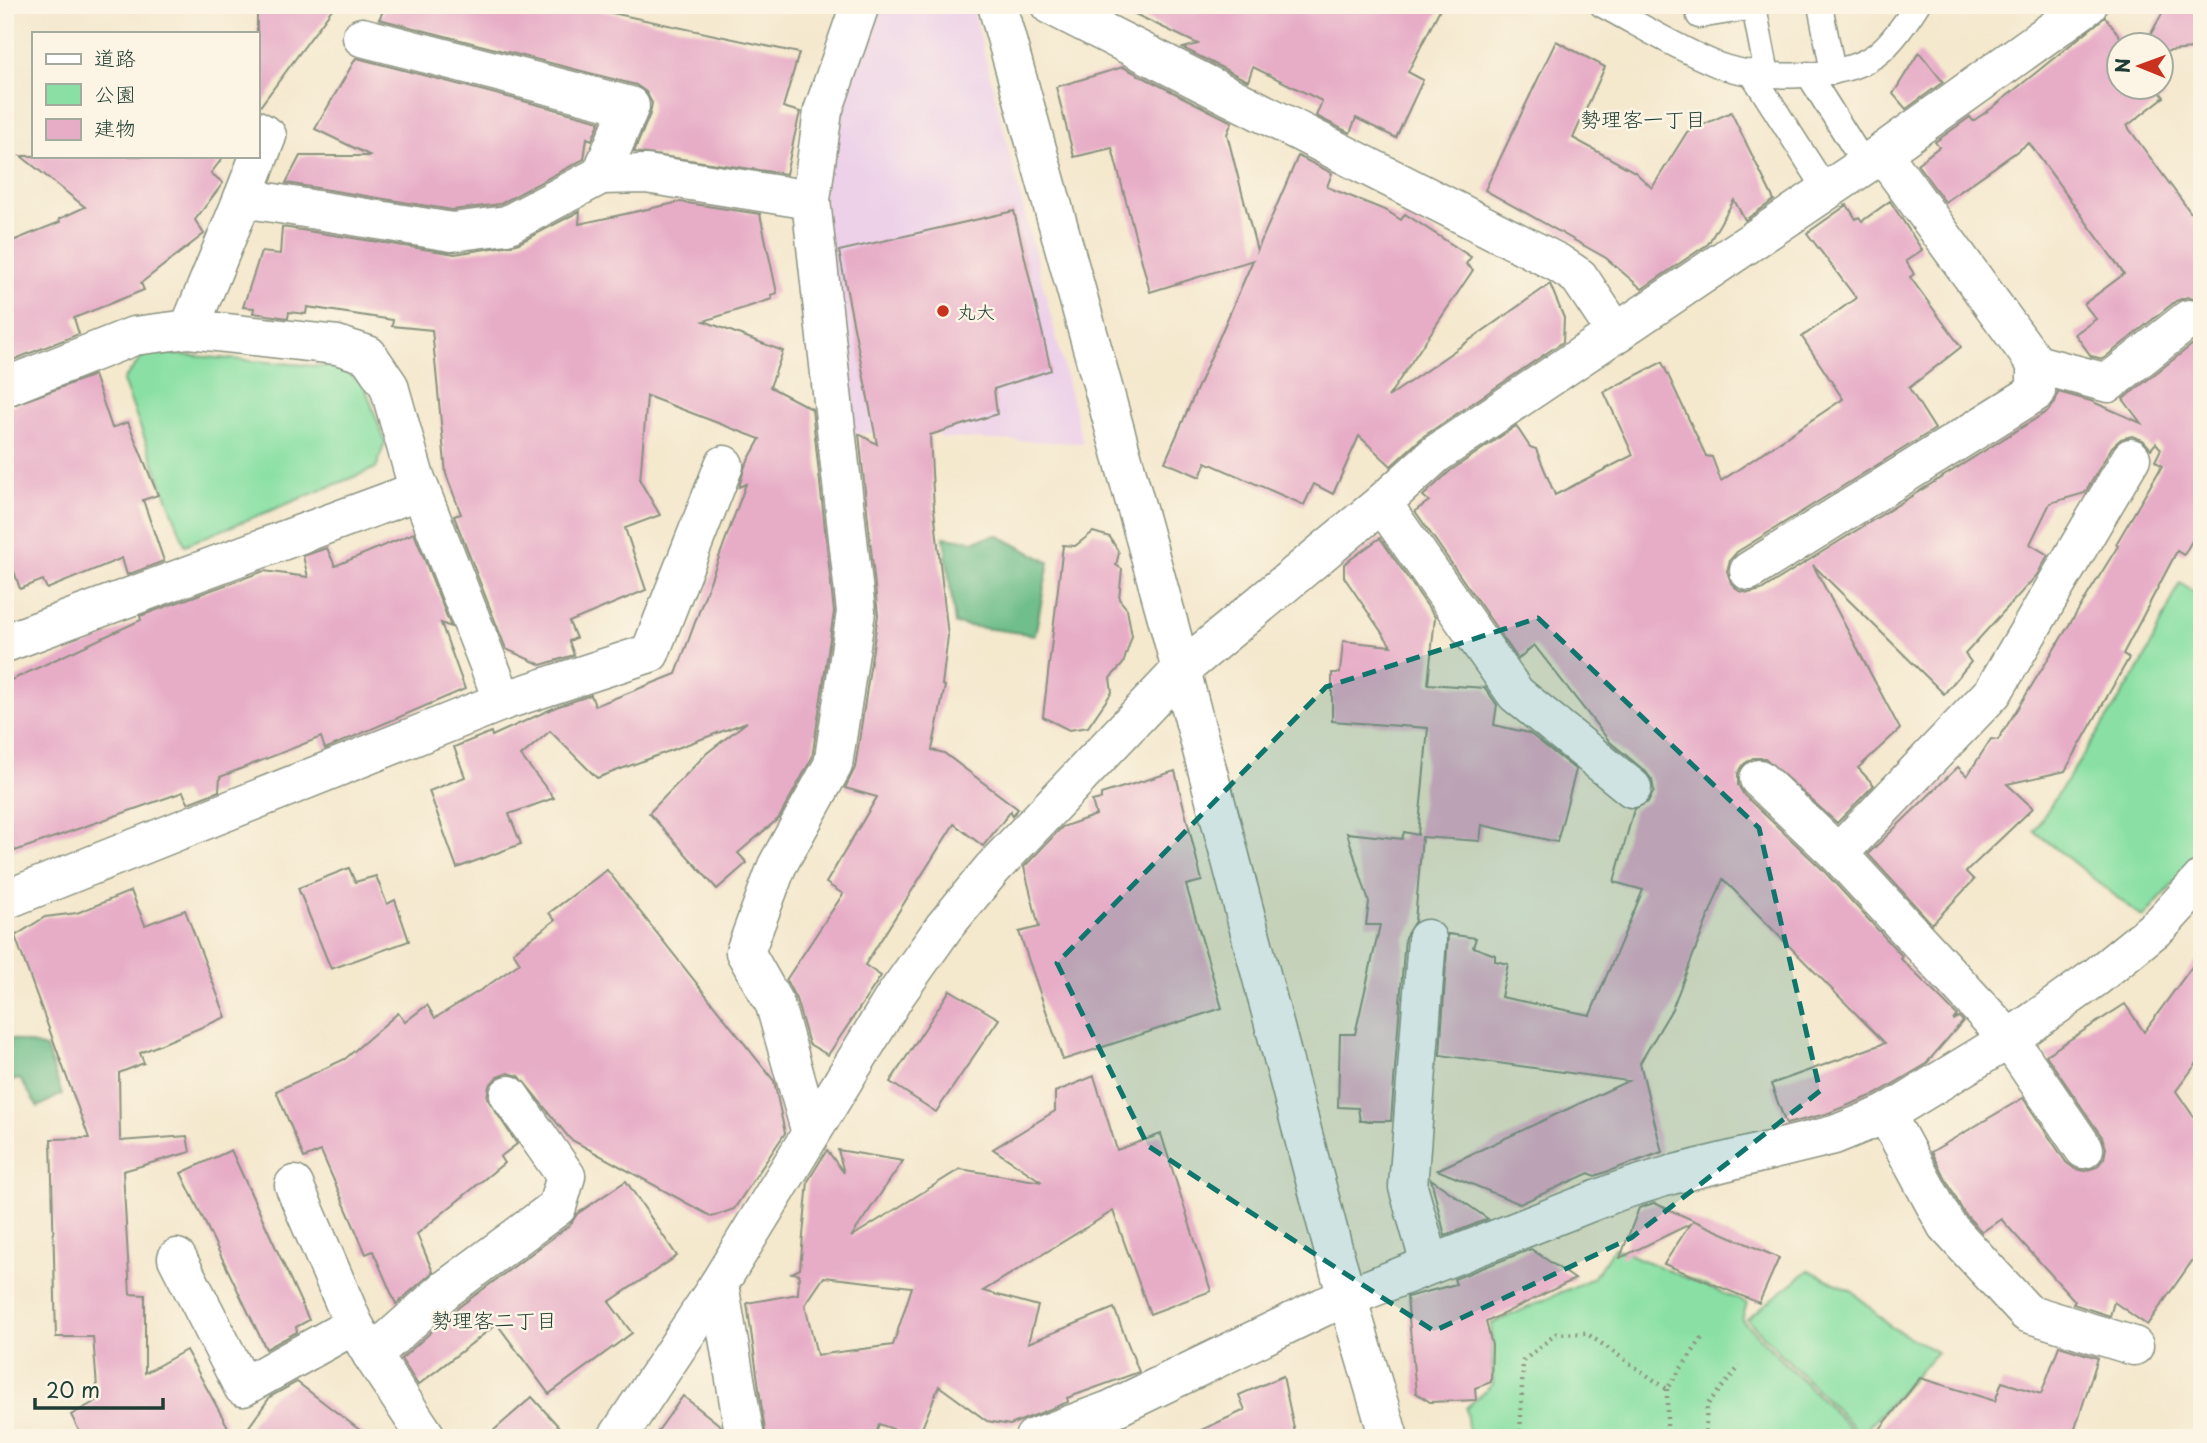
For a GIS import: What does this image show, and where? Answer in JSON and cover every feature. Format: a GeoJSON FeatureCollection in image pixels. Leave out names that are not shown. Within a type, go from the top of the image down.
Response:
{"type":"FeatureCollection","features":[{"type":"Feature","properties":{"kind":"street"},"geometry":{"type":"LineString","coordinates":[[811,1133],[775,1005],[745,952],[777,866],[833,765],[856,612],[811,200],[823,111],[860,5]]}},
{"type":"Feature","properties":{"kind":"street"},"geometry":{"type":"LineString","coordinates":[[997,5],[1181,670],[1349,1300],[1389,1438]]}},
{"type":"Feature","properties":{"kind":"street"},"geometry":{"type":"LineString","coordinates":[[617,1438],[719,1284],[895,996],[944,926],[992,869],[1181,670],[1382,503],[1436,454],[1827,191],[2088,5]]}},
{"type":"Feature","properties":{"kind":"street"},"geometry":{"type":"LineString","coordinates":[[1062,7],[1558,263],[1578,277],[1617,334]]}},
{"type":"Feature","properties":{"kind":"street"},"geometry":{"type":"LineString","coordinates":[[362,37],[630,106],[601,175]]}},
{"type":"Feature","properties":{"kind":"street"},"geometry":{"type":"LineString","coordinates":[[259,131],[267,136],[259,157]]}},
{"type":"Feature","properties":{"kind":"street"},"geometry":{"type":"LineString","coordinates":[[189,329],[258,158]]}},
{"type":"Feature","properties":{"kind":"street"},"geometry":{"type":"LineString","coordinates":[[1873,159],[2036,364],[2108,383],[2189,319]]}},
{"type":"Feature","properties":{"kind":"street"},"geometry":{"type":"LineString","coordinates":[[243,198],[452,232],[507,225],[601,175],[646,174],[811,200]]}},
{"type":"Feature","properties":{"kind":"street"},"geometry":{"type":"LineString","coordinates":[[5,387],[134,337],[189,329],[337,345],[368,355],[389,386],[420,490],[503,701]]}},
{"type":"Feature","properties":{"kind":"street"},"geometry":{"type":"LineString","coordinates":[[1749,571],[2036,392],[2036,364]]}},
{"type":"Feature","properties":{"kind":"street"},"geometry":{"type":"LineString","coordinates":[[1838,853],[1993,692],[2131,458]]}},
{"type":"Feature","properties":{"kind":"street"},"geometry":{"type":"LineString","coordinates":[[5,900],[503,701],[650,653],[724,465]]}},
{"type":"Feature","properties":{"kind":"street"},"geometry":{"type":"LineString","coordinates":[[5,643],[420,490]]}},
{"type":"Feature","properties":{"kind":"street"},"geometry":{"type":"LineString","coordinates":[[1382,503],[1516,694],[1632,788]]}},
{"type":"Feature","properties":{"kind":"street"},"geometry":{"type":"LineString","coordinates":[[1759,779],[1838,853],[2009,1039],[2084,1149]]}},
{"type":"Feature","properties":{"kind":"street"},"geometry":{"type":"LineString","coordinates":[[1034,1438],[1110,1410],[1324,1307],[1349,1300],[1430,1264],[1619,1191],[1671,1175],[1834,1135],[1886,1114],[2009,1039],[2096,977],[2152,932],[2202,879]]}},
{"type":"Feature","properties":{"kind":"street"},"geometry":{"type":"LineString","coordinates":[[1427,939],[1408,1187],[1430,1264]]}},
{"type":"Feature","properties":{"kind":"street"},"geometry":{"type":"LineString","coordinates":[[177,1258],[243,1387],[363,1340],[445,1290],[557,1207],[566,1176],[509,1096]]}},
{"type":"Feature","properties":{"kind":"street"},"geometry":{"type":"LineString","coordinates":[[1886,1114],[1946,1225],[2027,1313],[2134,1346]]}},
{"type":"Feature","properties":{"kind":"street"},"geometry":{"type":"LineString","coordinates":[[294,1185],[363,1340],[427,1438]]}},
{"type":"Feature","properties":{"kind":"street"},"geometry":{"type":"LineString","coordinates":[[719,1284],[745,1438]]}},
{"type":"Feature","properties":{"kind":"lane"},"geometry":{"type":"LineString","coordinates":[[1602,5],[1644,17],[1707,59],[1759,73],[1821,73],[1875,55],[1917,5]]}},
{"type":"Feature","properties":{"kind":"lane"},"geometry":{"type":"LineString","coordinates":[[1819,5],[1821,73],[1873,159]]}},
{"type":"Feature","properties":{"kind":"lane"},"geometry":{"type":"LineString","coordinates":[[1707,59],[1698,11],[1754,6],[1759,73],[1827,191]]}},
{"type":"Feature","properties":{"kind":"path"},"geometry":{"type":"LineString","coordinates":[[1520,1438],[1523,1361],[1556,1334],[1586,1333],[1667,1389]]}},
{"type":"Feature","properties":{"kind":"path"},"geometry":{"type":"LineString","coordinates":[[1667,1438],[1667,1389],[1702,1338]]}},
{"type":"Feature","properties":{"kind":"path"},"geometry":{"type":"LineString","coordinates":[[1705,1438],[1707,1405],[1740,1366]]}},
{"type":"Feature","properties":{"kind":"highlighted area"},"geometry":{"type":"Polygon","coordinates":[[[1538,618],[1759,828],[1820,1091],[1631,1238],[1434,1331],[1148,1146],[1057,963],[1326,687],[1538,618]]]}},
{"type":"Feature","properties":{"kind":"shaded area"},"geometry":{"type":"Polygon","coordinates":[[[869,5],[972,5],[1083,443],[941,438],[936,430],[850,434],[822,200],[834,105],[869,5]]]}},
{"type":"Feature","properties":{"kind":"green space"},"geometry":{"type":"Polygon","coordinates":[[[146,352],[340,368],[364,384],[385,442],[376,468],[185,545],[123,381],[146,352]]]}},
{"type":"Feature","properties":{"kind":"green space"},"geometry":{"type":"Polygon","coordinates":[[[997,535],[1049,562],[1035,635],[955,624],[944,537],[973,541],[997,535]]]}},
{"type":"Feature","properties":{"kind":"green space"},"geometry":{"type":"Polygon","coordinates":[[[2180,583],[2202,597],[2202,852],[2143,918],[2034,831],[2141,666],[2180,583]]]}},
{"type":"Feature","properties":{"kind":"green space"},"geometry":{"type":"Polygon","coordinates":[[[5,1037],[46,1048],[62,1094],[38,1107],[20,1079],[5,1082],[5,1037]]]}},
{"type":"Feature","properties":{"kind":"green space"},"geometry":{"type":"Polygon","coordinates":[[[1614,1248],[1747,1303],[1742,1320],[1860,1438],[1469,1438],[1466,1408],[1493,1384],[1491,1324],[1593,1278],[1614,1248]]]}},
{"type":"Feature","properties":{"kind":"green space"},"geometry":{"type":"Polygon","coordinates":[[[1809,1270],[1853,1292],[1891,1327],[1937,1352],[1861,1435],[1747,1319],[1809,1270]]]}},
{"type":"Feature","properties":{"kind":"building"},"geometry":{"type":"Polygon","coordinates":[[[257,5],[335,5],[259,108],[257,5]]]}},
{"type":"Feature","properties":{"kind":"building"},"geometry":{"type":"Polygon","coordinates":[[[386,5],[575,5],[799,53],[783,107],[800,112],[786,174],[634,152],[652,103],[646,92],[636,85],[379,19],[386,5]]]}},
{"type":"Feature","properties":{"kind":"building"},"geometry":{"type":"Polygon","coordinates":[[[1116,5],[1442,5],[1408,72],[1423,80],[1396,138],[1356,118],[1350,133],[1316,116],[1322,101],[1253,67],[1248,81],[1183,48],[1198,44],[1116,5]]]}},
{"type":"Feature","properties":{"kind":"building"},"geometry":{"type":"Polygon","coordinates":[[[2167,5],[2202,5],[2202,48],[2176,51],[2176,32],[2152,32],[2167,5]]]}},
{"type":"Feature","properties":{"kind":"building"},"geometry":{"type":"Polygon","coordinates":[[[2105,17],[2116,32],[2106,32],[2106,102],[2158,102],[2127,126],[2202,228],[2202,302],[2187,297],[2176,301],[2103,359],[2091,356],[2075,334],[2096,319],[2084,304],[2124,274],[2029,143],[1945,202],[1917,164],[1939,147],[1935,142],[1970,117],[1973,121],[2105,17]]]}},
{"type":"Feature","properties":{"kind":"building"},"geometry":{"type":"Polygon","coordinates":[[[1556,41],[1605,67],[1573,138],[1635,172],[1652,188],[1687,132],[1731,112],[1774,200],[1745,220],[1734,200],[1708,244],[1642,289],[1606,258],[1485,190],[1556,41]]]}},
{"type":"Feature","properties":{"kind":"building"},"geometry":{"type":"Polygon","coordinates":[[[1919,52],[1943,82],[1906,109],[1893,94],[1919,52]]]}},
{"type":"Feature","properties":{"kind":"building"},"geometry":{"type":"Polygon","coordinates":[[[356,58],[600,121],[592,140],[587,138],[584,159],[500,204],[452,210],[286,183],[300,156],[371,156],[315,129],[356,58]]]}},
{"type":"Feature","properties":{"kind":"building"},"geometry":{"type":"Polygon","coordinates":[[[1123,67],[1232,122],[1227,134],[1257,251],[1298,156],[1332,173],[1327,187],[1387,211],[1401,220],[1405,214],[1471,257],[1466,264],[1473,270],[1388,397],[1550,284],[1564,318],[1563,342],[1424,436],[1391,466],[1359,436],[1333,494],[1314,484],[1304,505],[1206,462],[1200,477],[1165,462],[1253,260],[1150,292],[1112,148],[1074,157],[1056,87],[1123,67]]]}},
{"type":"Feature","properties":{"kind":"building"},"geometry":{"type":"Polygon","coordinates":[[[21,156],[222,158],[211,173],[223,183],[195,220],[204,234],[141,283],[144,290],[74,318],[79,334],[5,363],[5,244],[60,222],[59,219],[85,207],[21,156]]]}},
{"type":"Feature","properties":{"kind":"building"},"geometry":{"type":"Polygon","coordinates":[[[1890,201],[1922,250],[1906,261],[1914,274],[1910,277],[1961,347],[1909,388],[1935,429],[1737,552],[1730,560],[1727,571],[1731,583],[1739,591],[1749,593],[1761,590],[2048,411],[2055,403],[2058,392],[2091,401],[2141,423],[2123,399],[2202,337],[2202,523],[2184,555],[2177,551],[2123,654],[2129,658],[2065,771],[2007,784],[2033,808],[1966,872],[1974,880],[1932,924],[1868,854],[1958,767],[1967,776],[1991,739],[1998,740],[2118,546],[2116,544],[2162,466],[2155,461],[2161,449],[2156,443],[2151,449],[2143,440],[2132,436],[2121,439],[2112,447],[2085,493],[2050,503],[2030,544],[2048,555],[2037,575],[1965,654],[1971,662],[1944,694],[1813,565],[1900,729],[1858,768],[1874,785],[1837,823],[1765,758],[1753,758],[1744,764],[1738,773],[1738,785],[1744,795],[1822,869],[1902,956],[1900,958],[1957,1015],[1953,1020],[1959,1017],[1963,1021],[1925,1065],[1876,1094],[1826,1114],[1786,1124],[1771,1084],[1885,1043],[1723,879],[1672,1009],[1640,1063],[1662,1152],[1595,1176],[1589,1173],[1520,1204],[1437,1170],[1628,1081],[1440,1055],[1448,934],[1476,938],[1473,947],[1495,955],[1495,961],[1508,964],[1501,997],[1590,1015],[1643,890],[1614,882],[1634,809],[1648,802],[1654,791],[1652,780],[1646,772],[1610,742],[1534,645],[1518,659],[1415,511],[1429,501],[1423,496],[1450,471],[1516,426],[1530,447],[1536,449],[1555,495],[1633,455],[1604,392],[1662,362],[1706,456],[1712,457],[1721,481],[1843,399],[1802,337],[1856,298],[1807,233],[1847,205],[1856,219],[1859,217],[1862,221],[1890,201]]]}},
{"type":"Feature","properties":{"kind":"building"},"geometry":{"type":"Polygon","coordinates":[[[680,202],[760,214],[777,293],[771,295],[772,299],[704,321],[783,351],[770,387],[812,409],[834,612],[812,758],[779,818],[738,853],[747,863],[717,889],[649,813],[707,753],[747,722],[597,778],[550,731],[521,756],[554,798],[509,814],[521,844],[457,868],[429,791],[465,777],[454,747],[491,732],[492,736],[556,707],[591,695],[595,706],[676,674],[746,484],[739,487],[745,466],[760,439],[647,396],[640,481],[660,515],[625,528],[646,590],[569,622],[576,638],[569,641],[574,655],[541,665],[506,649],[454,516],[461,514],[446,474],[432,330],[392,326],[393,320],[307,307],[306,314],[289,312],[288,318],[253,313],[254,308],[243,307],[261,252],[280,254],[282,227],[455,254],[517,244],[580,211],[579,224],[680,202]]]}},
{"type":"Feature","properties":{"kind":"building"},"geometry":{"type":"Polygon","coordinates":[[[1014,211],[1051,370],[994,389],[997,414],[930,435],[934,509],[948,636],[942,685],[945,686],[932,750],[944,753],[1018,809],[1012,816],[1011,811],[983,846],[954,824],[865,965],[881,976],[828,1055],[809,1044],[796,999],[786,980],[843,894],[826,883],[877,797],[845,788],[855,768],[878,615],[859,434],[877,444],[839,251],[1014,211]]]}},
{"type":"Feature","properties":{"kind":"building"},"geometry":{"type":"Polygon","coordinates":[[[94,375],[112,428],[128,422],[158,495],[143,500],[164,561],[127,575],[122,558],[47,589],[43,580],[20,589],[5,544],[5,408],[94,375]]]}},
{"type":"Feature","properties":{"kind":"building"},"geometry":{"type":"Polygon","coordinates":[[[1093,532],[1110,537],[1119,553],[1116,565],[1122,569],[1119,599],[1127,609],[1132,636],[1123,664],[1110,678],[1112,692],[1088,727],[1069,730],[1043,717],[1063,545],[1075,546],[1093,532]]]}},
{"type":"Feature","properties":{"kind":"building"},"geometry":{"type":"Polygon","coordinates":[[[414,533],[451,627],[441,623],[465,689],[325,749],[321,737],[220,777],[219,791],[188,803],[183,792],[15,851],[5,826],[5,683],[141,620],[140,616],[264,571],[308,577],[303,556],[327,548],[335,566],[414,533]]]}},
{"type":"Feature","properties":{"kind":"building"},"geometry":{"type":"Polygon","coordinates":[[[1380,538],[1435,617],[1428,684],[1485,688],[1497,705],[1494,725],[1529,733],[1576,770],[1557,842],[1482,825],[1480,841],[1422,837],[1415,921],[1405,937],[1391,1121],[1360,1121],[1358,1108],[1338,1107],[1340,1034],[1355,1034],[1380,925],[1366,925],[1369,902],[1347,833],[1402,839],[1404,832],[1418,835],[1428,728],[1332,721],[1332,673],[1340,673],[1343,641],[1391,646],[1344,577],[1344,564],[1380,538]]]}},
{"type":"Feature","properties":{"kind":"building"},"geometry":{"type":"Polygon","coordinates":[[[1175,771],[1202,881],[1186,885],[1222,1008],[1063,1060],[1019,932],[1039,927],[1024,867],[1062,827],[1096,815],[1092,801],[1101,799],[1101,794],[1175,771]]]}},
{"type":"Feature","properties":{"kind":"building"},"geometry":{"type":"Polygon","coordinates":[[[349,868],[355,882],[376,876],[387,904],[395,900],[409,941],[331,969],[298,888],[349,868]]]}},
{"type":"Feature","properties":{"kind":"building"},"geometry":{"type":"Polygon","coordinates":[[[607,870],[774,1081],[785,1133],[734,1209],[712,1217],[570,1139],[519,1076],[508,1073],[497,1077],[489,1086],[487,1098],[517,1144],[500,1157],[504,1163],[417,1234],[433,1272],[396,1304],[373,1251],[366,1254],[321,1151],[304,1158],[276,1091],[345,1059],[398,1013],[405,1022],[427,1005],[435,1018],[484,988],[520,963],[513,952],[555,920],[549,913],[607,870]]]}},
{"type":"Feature","properties":{"kind":"building"},"geometry":{"type":"Polygon","coordinates":[[[131,891],[145,925],[185,910],[226,1017],[140,1053],[144,1063],[119,1073],[120,1141],[187,1136],[190,1152],[123,1171],[130,1294],[145,1295],[145,1373],[186,1350],[234,1438],[83,1438],[71,1415],[98,1400],[93,1337],[56,1337],[51,1139],[89,1138],[15,936],[45,917],[77,913],[131,891]]]}},
{"type":"Feature","properties":{"kind":"building"},"geometry":{"type":"Polygon","coordinates":[[[2202,953],[2202,1056],[2176,1091],[2202,1129],[2202,1247],[2147,1325],[2114,1302],[2110,1316],[2073,1304],[2075,1301],[2001,1219],[1982,1232],[1964,1213],[1931,1152],[2023,1098],[2066,1162],[2075,1169],[2085,1171],[2097,1167],[2104,1158],[2106,1148],[2102,1137],[2046,1055],[2125,1004],[2144,1032],[2202,953]]]}},
{"type":"Feature","properties":{"kind":"building"},"geometry":{"type":"Polygon","coordinates":[[[950,990],[999,1019],[936,1112],[890,1082],[950,990]]]}},
{"type":"Feature","properties":{"kind":"building"},"geometry":{"type":"Polygon","coordinates":[[[1094,1076],[1117,1150],[1161,1134],[1211,1291],[1150,1314],[1113,1211],[983,1291],[1038,1306],[1028,1343],[1114,1308],[1139,1372],[1067,1398],[1068,1402],[1010,1425],[987,1421],[939,1386],[918,1438],[879,1424],[875,1438],[766,1438],[747,1303],[798,1294],[799,1274],[792,1273],[800,1269],[808,1181],[827,1150],[844,1173],[838,1150],[903,1161],[851,1237],[960,1169],[1042,1182],[993,1149],[1055,1111],[1055,1092],[1094,1076]],[[824,1277],[805,1305],[817,1355],[893,1345],[912,1287],[824,1277]]]}},
{"type":"Feature","properties":{"kind":"building"},"geometry":{"type":"Polygon","coordinates":[[[231,1150],[309,1320],[296,1327],[297,1332],[266,1349],[181,1173],[231,1150]]]}},
{"type":"Feature","properties":{"kind":"building"},"geometry":{"type":"Polygon","coordinates":[[[1431,1179],[1488,1219],[1445,1236],[1431,1179]]]}},
{"type":"Feature","properties":{"kind":"building"},"geometry":{"type":"Polygon","coordinates":[[[626,1181],[677,1256],[609,1302],[632,1333],[549,1394],[497,1324],[418,1385],[401,1359],[459,1307],[570,1225],[577,1214],[626,1181]]]}},
{"type":"Feature","properties":{"kind":"building"},"geometry":{"type":"Polygon","coordinates":[[[1654,1203],[1779,1258],[1759,1303],[1664,1264],[1690,1224],[1620,1258],[1639,1208],[1654,1203]]]}},
{"type":"Feature","properties":{"kind":"building"},"geometry":{"type":"Polygon","coordinates":[[[1531,1249],[1575,1279],[1486,1322],[1492,1345],[1491,1382],[1475,1388],[1476,1400],[1430,1402],[1416,1393],[1407,1297],[1456,1284],[1454,1279],[1531,1249]]]}},
{"type":"Feature","properties":{"kind":"building"},"geometry":{"type":"Polygon","coordinates":[[[2059,1346],[2098,1358],[2072,1438],[1873,1438],[1920,1378],[1995,1401],[2002,1382],[2041,1394],[2059,1346]]]}},
{"type":"Feature","properties":{"kind":"building"},"geometry":{"type":"Polygon","coordinates":[[[1283,1376],[1296,1438],[1184,1438],[1245,1410],[1239,1395],[1283,1376]]]}},
{"type":"Feature","properties":{"kind":"building"},"geometry":{"type":"Polygon","coordinates":[[[297,1382],[370,1438],[241,1438],[270,1397],[297,1382]]]}},
{"type":"Feature","properties":{"kind":"building"},"geometry":{"type":"Polygon","coordinates":[[[683,1396],[721,1426],[723,1438],[653,1438],[683,1396]]]}},
{"type":"Feature","properties":{"kind":"building"},"geometry":{"type":"Polygon","coordinates":[[[532,1397],[569,1438],[485,1438],[532,1397]]]}},
{"type":"Feature","properties":{"kind":"place","name":"丸大"},"geometry":{"type":"Point","coordinates":[943,311]}},
{"type":"Feature","properties":{"kind":"district","name":"勢理客一丁目"},"geometry":{"type":"Point","coordinates":[1643,118]}},
{"type":"Feature","properties":{"kind":"district","name":"勢理客二丁目"},"geometry":{"type":"Point","coordinates":[494,1319]}}]}
